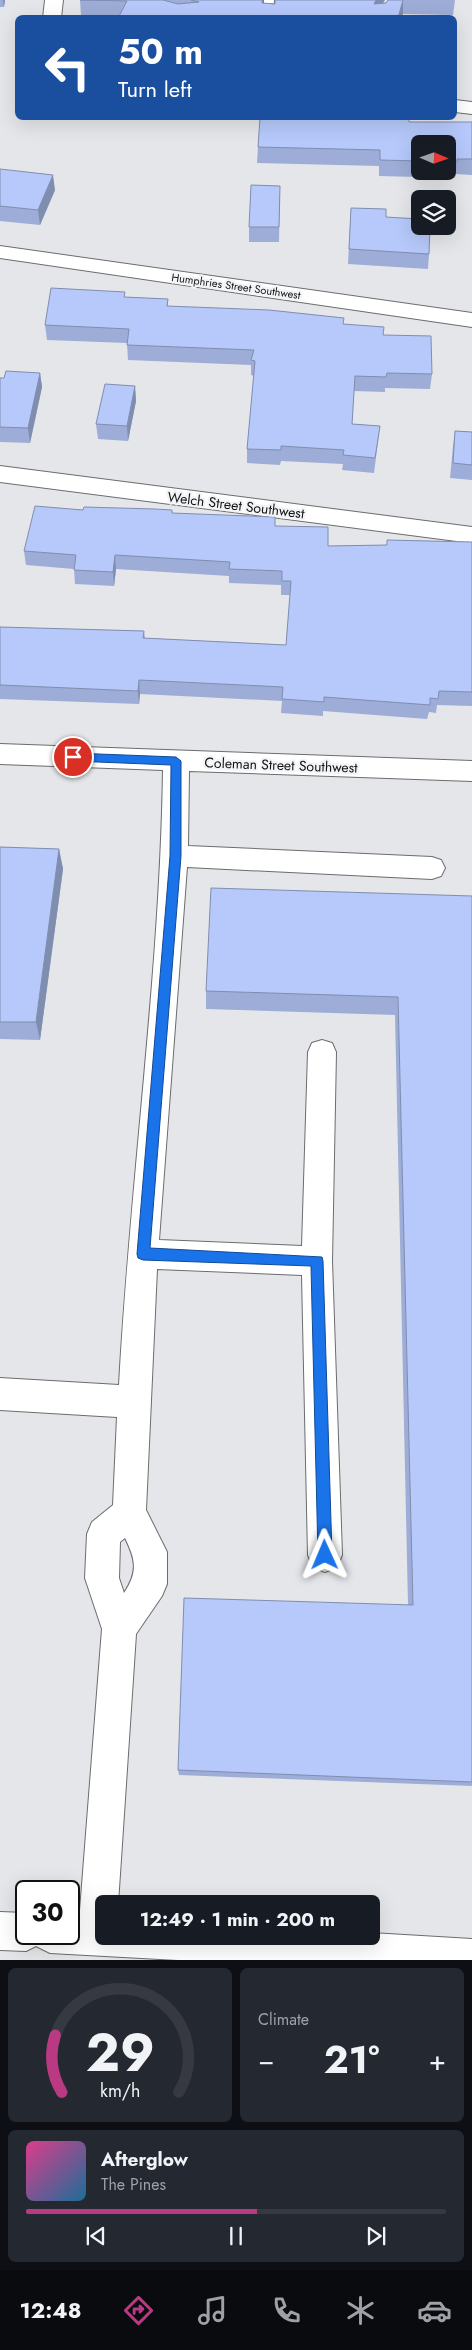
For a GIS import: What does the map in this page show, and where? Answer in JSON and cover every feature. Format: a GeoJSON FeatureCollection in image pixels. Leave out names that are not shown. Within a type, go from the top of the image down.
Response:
{"type":"FeatureCollection","features":[{"type":"Feature","properties":{"kind":"street"},"geometry":{"type":"LineString","coordinates":[[52,15],[54,0]]}},
{"type":"Feature","properties":{"kind":"street"},"geometry":{"type":"LineString","coordinates":[[457,106],[472,108]]}},
{"type":"Feature","properties":{"kind":"street","name":"Humphries Street Southwest"},"geometry":{"type":"LineString","coordinates":[[0,252],[472,320]]}},
{"type":"Feature","properties":{"kind":"street","name":"Welch Street Southwest"},"geometry":{"type":"LineString","coordinates":[[0,474],[472,535]]}},
{"type":"Feature","properties":{"kind":"street","name":"Coleman Street Southwest"},"geometry":{"type":"LineString","coordinates":[[0,754],[472,771]]}},
{"type":"Feature","properties":{"kind":"street"},"geometry":{"type":"LineString","coordinates":[[119,1629],[150,1584],[150,1552],[129,1513],[143,1254],[176,856],[176,761]]}},
{"type":"Feature","properties":{"kind":"street"},"geometry":{"type":"LineString","coordinates":[[176,856],[432,868]]}},
{"type":"Feature","properties":{"kind":"street"},"geometry":{"type":"LineString","coordinates":[[322,1052],[317,1261],[325,1555]]}},
{"type":"Feature","properties":{"kind":"street"},"geometry":{"type":"LineString","coordinates":[[143,1254],[317,1261]]}},
{"type":"Feature","properties":{"kind":"street"},"geometry":{"type":"LineString","coordinates":[[0,1394],[134,1402]]}},
{"type":"Feature","properties":{"kind":"street"},"geometry":{"type":"LineString","coordinates":[[100,1895],[119,1629],[102,1578],[104,1534],[129,1513]]}},
{"type":"Feature","properties":{"kind":"street"},"geometry":{"type":"LineString","coordinates":[[0,1931],[15,1932]]}},
{"type":"Feature","properties":{"kind":"street"},"geometry":{"type":"LineString","coordinates":[[80,1935],[95,1936]]}},
{"type":"Feature","properties":{"kind":"street"},"geometry":{"type":"LineString","coordinates":[[250,1945],[472,1958]]}},
{"type":"Feature","properties":{"kind":"lane"},"geometry":{"type":"LineString","coordinates":[[268,15],[269,0]]}},
{"type":"Feature","properties":{"kind":"building"},"geometry":{"type":"Polygon","coordinates":[[[80,0],[163,0],[178,4],[199,2],[191,0],[262,0],[262,3],[275,4],[275,0],[376,0],[374,4],[386,3],[388,0],[403,0],[399,15],[120,15],[127,1],[80,0]]]}},
{"type":"Feature","properties":{"kind":"building"},"geometry":{"type":"Polygon","coordinates":[[[260,120],[472,122],[472,159],[457,159],[456,162],[456,135],[411,135],[411,161],[380,160],[380,150],[258,147],[260,120]]]}},
{"type":"Feature","properties":{"kind":"building"},"geometry":{"type":"Polygon","coordinates":[[[0,169],[53,175],[38,210],[0,206],[0,169]]]}},
{"type":"Feature","properties":{"kind":"building"},"geometry":{"type":"Polygon","coordinates":[[[251,185],[280,186],[279,227],[249,227],[251,185]]]}},
{"type":"Feature","properties":{"kind":"building"},"geometry":{"type":"Polygon","coordinates":[[[351,208],[386,209],[386,217],[411,218],[411,235],[430,235],[429,254],[349,249],[351,208]]]}},
{"type":"Feature","properties":{"kind":"building"},"geometry":{"type":"Polygon","coordinates":[[[51,288],[125,292],[124,297],[168,299],[167,306],[269,310],[344,318],[343,324],[384,327],[383,335],[431,336],[432,374],[387,373],[386,377],[355,376],[352,424],[380,426],[375,458],[343,455],[344,450],[281,446],[281,450],[247,449],[255,361],[251,360],[254,350],[127,345],[129,329],[45,325],[51,288]]]}},
{"type":"Feature","properties":{"kind":"building"},"geometry":{"type":"Polygon","coordinates":[[[6,371],[40,373],[28,428],[0,427],[0,378],[4,378],[6,371]]]}},
{"type":"Feature","properties":{"kind":"building"},"geometry":{"type":"Polygon","coordinates":[[[105,384],[135,386],[127,426],[96,424],[105,384]]]}},
{"type":"Feature","properties":{"kind":"building"},"geometry":{"type":"Polygon","coordinates":[[[455,431],[472,432],[472,465],[453,463],[455,431]]]}},
{"type":"Feature","properties":{"kind":"building"},"geometry":{"type":"Polygon","coordinates":[[[35,506],[83,510],[84,507],[155,509],[172,510],[172,513],[275,517],[275,526],[328,527],[328,546],[387,545],[387,540],[472,542],[472,692],[439,691],[438,699],[430,698],[430,705],[324,697],[324,702],[282,699],[283,687],[139,680],[138,691],[0,685],[0,627],[144,631],[143,638],[286,645],[291,581],[282,581],[282,571],[229,569],[230,562],[115,555],[113,572],[74,570],[76,555],[24,551],[35,506]]]}},
{"type":"Feature","properties":{"kind":"building"},"geometry":{"type":"Polygon","coordinates":[[[0,847],[59,849],[36,1022],[0,1022],[0,847]]]}},
{"type":"Feature","properties":{"kind":"building"},"geometry":{"type":"Polygon","coordinates":[[[211,888],[472,896],[472,1782],[178,1770],[184,1598],[413,1605],[398,997],[206,991],[211,888]]]}},
{"type":"Feature","properties":{"kind":"route"},"geometry":{"type":"LineString","coordinates":[[73,757],[176,761],[176,856],[143,1254],[317,1261],[325,1555]]}}]}
